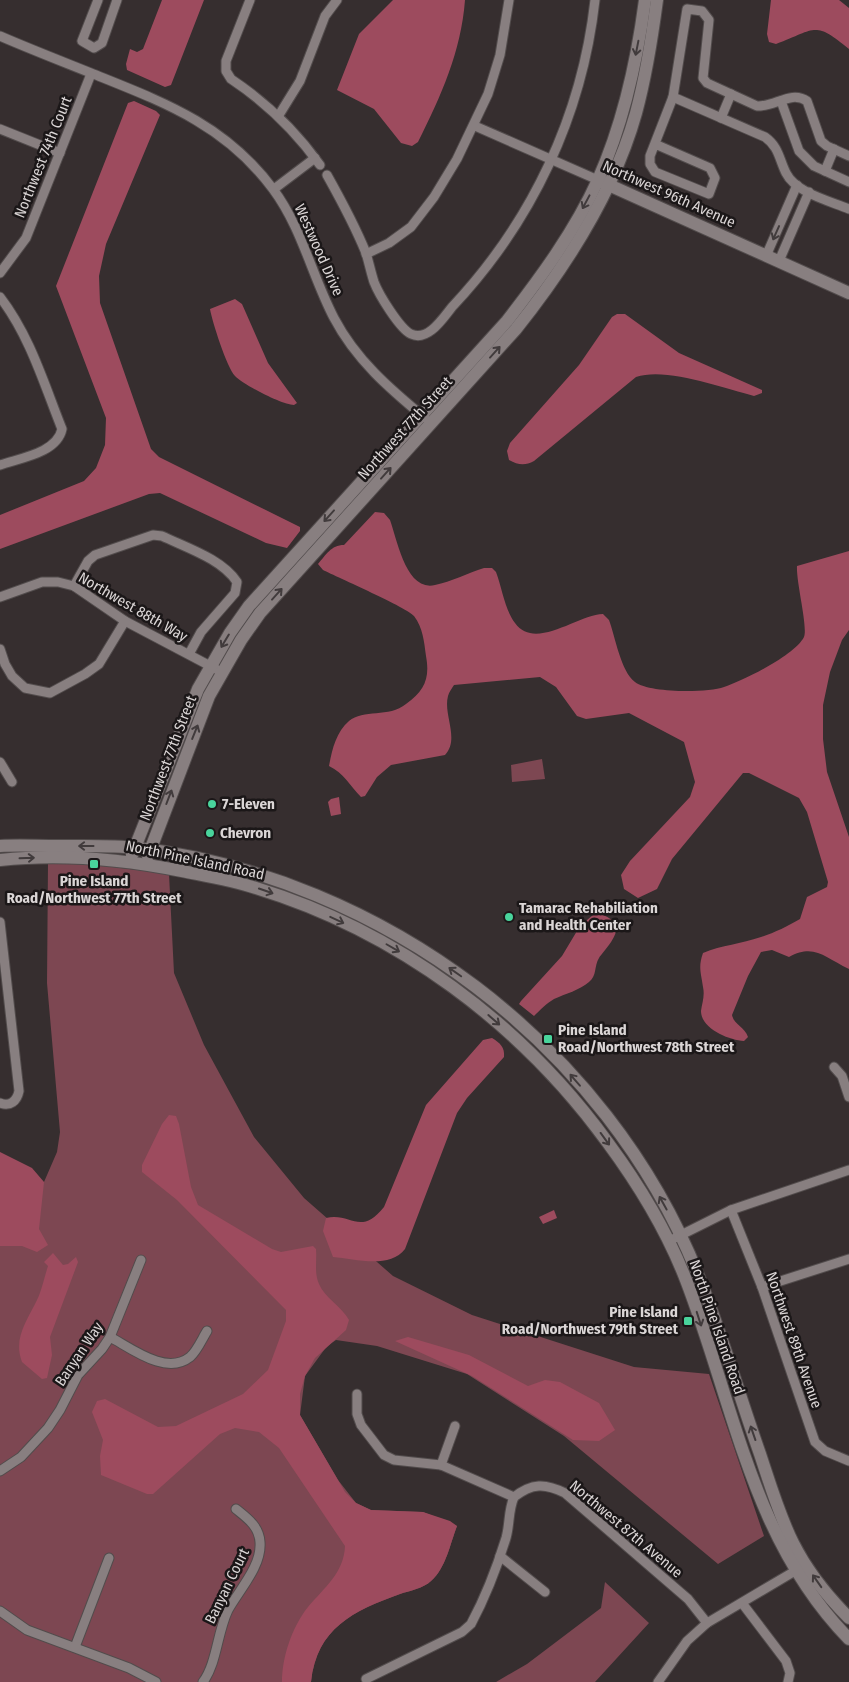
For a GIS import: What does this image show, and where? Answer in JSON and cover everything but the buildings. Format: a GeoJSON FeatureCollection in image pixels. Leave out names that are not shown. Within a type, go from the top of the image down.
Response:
{"type":"FeatureCollection","features":[{"type":"Feature","properties":{"kind":"main road","name":"Northwest 77th Street"},"geometry":{"type":"LineString","coordinates":[[603,183],[632,76],[645,0]]}},
{"type":"Feature","properties":{"kind":"main road","name":"Northwest 77th Street"},"geometry":{"type":"LineString","coordinates":[[130,860],[198,689],[216,668],[249,606],[426,419],[540,279],[620,158],[636,114],[657,0]]}},
{"type":"Feature","properties":{"kind":"main road","name":"Northwest 96th Avenue"},"geometry":{"type":"LineString","coordinates":[[603,183],[849,293]]}},
{"type":"Feature","properties":{"kind":"main road","name":"Northwest 77th Street"},"geometry":{"type":"LineString","coordinates":[[145,863],[209,696],[216,668]]}},
{"type":"Feature","properties":{"kind":"main road"},"geometry":{"type":"LineString","coordinates":[[164,774],[177,778]]}},
{"type":"Feature","properties":{"kind":"main road","name":"North Pine Island Road"},"geometry":{"type":"LineString","coordinates":[[0,846],[135,848],[261,876],[312,894],[376,923],[456,972],[529,1031],[556,1057],[600,1109],[644,1172],[680,1235],[712,1312],[777,1505],[793,1544],[820,1586],[849,1618]]}},
{"type":"Feature","properties":{"kind":"main road","name":"North Pine Island Road"},"geometry":{"type":"LineString","coordinates":[[0,860],[91,858],[130,860],[230,880],[301,903],[373,937],[413,960],[450,986],[516,1039],[573,1098],[627,1170],[649,1204],[685,1278],[760,1498],[776,1537],[795,1571],[824,1613],[849,1639]]}},
{"type":"Feature","properties":{"kind":"street"},"geometry":{"type":"LineString","coordinates":[[98,0],[82,40],[94,48],[102,43],[116,0]]}},
{"type":"Feature","properties":{"kind":"street"},"geometry":{"type":"LineString","coordinates":[[250,0],[226,61],[226,71],[231,79],[279,115],[300,136],[318,161],[274,189]]}},
{"type":"Feature","properties":{"kind":"street"},"geometry":{"type":"LineString","coordinates":[[279,115],[300,81],[325,16],[337,0]]}},
{"type":"Feature","properties":{"kind":"street"},"geometry":{"type":"LineString","coordinates":[[366,254],[389,243],[411,227],[434,197],[475,126],[500,55],[509,0]]}},
{"type":"Feature","properties":{"kind":"street"},"geometry":{"type":"LineString","coordinates":[[328,175],[366,254],[375,284],[393,314],[410,334],[419,336],[428,333],[470,289],[499,251],[526,210],[552,161],[571,113],[585,65],[595,0]]}},
{"type":"Feature","properties":{"kind":"street"},"geometry":{"type":"LineString","coordinates":[[655,144],[710,168],[716,178],[709,194],[654,172],[650,164],[655,144],[674,97],[687,9],[702,11],[709,20],[703,78],[707,83],[758,106],[765,106],[795,96],[807,101],[821,141],[849,156]]}},
{"type":"Feature","properties":{"kind":"street","name":"Westwood Drive"},"geometry":{"type":"LineString","coordinates":[[0,36],[152,97],[209,127],[252,163],[274,189],[291,216],[334,318],[353,348],[376,376],[426,419]]}},
{"type":"Feature","properties":{"kind":"street","name":"Northwest 74th Court"},"geometry":{"type":"LineString","coordinates":[[0,273],[26,238],[91,74]]}},
{"type":"Feature","properties":{"kind":"street"},"geometry":{"type":"LineString","coordinates":[[721,118],[731,94]]}},
{"type":"Feature","properties":{"kind":"street"},"geometry":{"type":"LineString","coordinates":[[674,97],[772,142],[777,148],[786,173],[797,185],[849,209]]}},
{"type":"Feature","properties":{"kind":"street"},"geometry":{"type":"LineString","coordinates":[[781,101],[800,151],[814,166],[849,182]]}},
{"type":"Feature","properties":{"kind":"street","name":"Northwest 96th Avenue"},"geometry":{"type":"LineString","coordinates":[[475,126],[603,183]]}},
{"type":"Feature","properties":{"kind":"street"},"geometry":{"type":"LineString","coordinates":[[0,129],[60,153]]}},
{"type":"Feature","properties":{"kind":"street"},"geometry":{"type":"LineString","coordinates":[[825,171],[834,149]]}},
{"type":"Feature","properties":{"kind":"street"},"geometry":{"type":"LineString","coordinates":[[766,256],[797,185]]}},
{"type":"Feature","properties":{"kind":"street"},"geometry":{"type":"LineString","coordinates":[[779,262],[809,192]]}},
{"type":"Feature","properties":{"kind":"street"},"geometry":{"type":"LineString","coordinates":[[786,211],[798,217]]}},
{"type":"Feature","properties":{"kind":"street"},"geometry":{"type":"LineString","coordinates":[[0,297],[13,314],[25,336],[62,429],[60,437],[52,446],[0,465]]}},
{"type":"Feature","properties":{"kind":"street"},"geometry":{"type":"LineString","coordinates":[[74,586],[88,561],[95,555],[153,535],[162,536],[222,566],[232,573],[237,582],[235,593],[202,632],[189,654]]}},
{"type":"Feature","properties":{"kind":"street","name":"Northwest 88th Way"},"geometry":{"type":"LineString","coordinates":[[0,598],[42,582],[58,582],[74,586],[125,621],[216,668]]}},
{"type":"Feature","properties":{"kind":"street"},"geometry":{"type":"LineString","coordinates":[[0,649],[5,664],[12,676],[25,688],[50,692],[85,674],[99,664],[125,621]]}},
{"type":"Feature","properties":{"kind":"street"},"geometry":{"type":"LineString","coordinates":[[0,762],[12,782]]}},
{"type":"Feature","properties":{"kind":"street"},"geometry":{"type":"LineString","coordinates":[[0,922],[19,1091],[17,1098],[10,1103],[0,1103]]}},
{"type":"Feature","properties":{"kind":"street"},"geometry":{"type":"LineString","coordinates":[[834,1067],[842,1076],[849,1097]]}},
{"type":"Feature","properties":{"kind":"street"},"geometry":{"type":"LineString","coordinates":[[668,1241],[731,1210],[849,1170]]}},
{"type":"Feature","properties":{"kind":"street","name":"Northwest 89th Avenue"},"geometry":{"type":"LineString","coordinates":[[731,1210],[762,1287],[815,1442],[826,1451],[849,1461]]}},
{"type":"Feature","properties":{"kind":"street"},"geometry":{"type":"LineString","coordinates":[[762,1287],[849,1259]]}},
{"type":"Feature","properties":{"kind":"street","name":"Banyan Way"},"geometry":{"type":"LineString","coordinates":[[0,1471],[21,1457],[48,1428],[83,1368],[102,1349],[110,1337],[141,1260]]}},
{"type":"Feature","properties":{"kind":"street"},"geometry":{"type":"LineString","coordinates":[[110,1337],[149,1358],[176,1363],[192,1356],[207,1331]]}},
{"type":"Feature","properties":{"kind":"street"},"geometry":{"type":"LineString","coordinates":[[357,1394],[357,1414],[361,1425],[384,1455],[394,1460],[441,1465],[514,1497],[510,1507],[507,1535],[500,1556],[471,1624],[462,1632],[366,1679]]}},
{"type":"Feature","properties":{"kind":"street"},"geometry":{"type":"LineString","coordinates":[[441,1465],[455,1426]]}},
{"type":"Feature","properties":{"kind":"street","name":"Northwest 87th Avenue"},"geometry":{"type":"LineString","coordinates":[[514,1497],[525,1488],[536,1484],[550,1486],[565,1494],[688,1599],[707,1623]]}},
{"type":"Feature","properties":{"kind":"street","name":"Banyan Court"},"geometry":{"type":"LineString","coordinates":[[203,1682],[210,1670],[224,1619],[260,1553],[260,1540],[257,1529],[236,1509]]}},
{"type":"Feature","properties":{"kind":"street"},"geometry":{"type":"LineString","coordinates":[[500,1556],[545,1592]]}},
{"type":"Feature","properties":{"kind":"street"},"geometry":{"type":"LineString","coordinates":[[75,1648],[109,1558]]}},
{"type":"Feature","properties":{"kind":"street"},"geometry":{"type":"LineString","coordinates":[[658,1682],[687,1641],[707,1623],[795,1571]]}},
{"type":"Feature","properties":{"kind":"street"},"geometry":{"type":"LineString","coordinates":[[742,1603],[786,1661],[789,1677]]}},
{"type":"Feature","properties":{"kind":"street"},"geometry":{"type":"LineString","coordinates":[[0,1611],[27,1630],[128,1668],[156,1682]]}},
{"type":"Feature","properties":{"kind":"shaded area"},"geometry":{"type":"Polygon","coordinates":[[[162,0],[204,0],[171,85],[165,87],[127,70],[126,64],[130,49],[137,52],[143,49],[162,0]]]}},
{"type":"Feature","properties":{"kind":"shaded area"},"geometry":{"type":"Polygon","coordinates":[[[393,0],[465,0],[459,38],[449,73],[418,142],[412,146],[401,143],[374,109],[337,90],[359,34],[393,0]]]}},
{"type":"Feature","properties":{"kind":"shaded area"},"geometry":{"type":"Polygon","coordinates":[[[771,0],[839,0],[849,8],[849,49],[828,34],[814,30],[776,44],[769,42],[767,34],[771,0]]]}},
{"type":"Feature","properties":{"kind":"shaded area"},"geometry":{"type":"Polygon","coordinates":[[[134,101],[156,111],[160,115],[106,244],[99,276],[100,303],[151,449],[159,457],[300,527],[300,531],[287,548],[266,543],[160,493],[149,494],[0,549],[0,515],[84,481],[96,468],[105,445],[106,418],[56,286],[128,103],[134,101]]]}},
{"type":"Feature","properties":{"kind":"shaded area"},"geometry":{"type":"Polygon","coordinates":[[[235,299],[242,304],[268,363],[297,403],[294,405],[281,402],[254,389],[235,376],[228,364],[210,309],[235,299]]]}},
{"type":"Feature","properties":{"kind":"shaded area"},"geometry":{"type":"Polygon","coordinates":[[[617,314],[625,314],[679,353],[762,390],[762,393],[754,396],[679,377],[649,375],[636,377],[534,461],[528,464],[521,464],[509,460],[507,451],[510,443],[579,365],[612,317],[617,314]]]}},
{"type":"Feature","properties":{"kind":"shaded area"},"geometry":{"type":"Polygon","coordinates":[[[375,512],[384,513],[390,520],[404,562],[410,573],[425,585],[447,582],[484,568],[492,568],[496,572],[506,605],[515,623],[523,631],[534,634],[545,633],[603,614],[609,620],[622,662],[630,677],[642,686],[665,690],[692,691],[724,687],[755,673],[790,652],[799,644],[805,632],[797,566],[849,551],[849,630],[842,640],[830,672],[823,705],[823,739],[827,772],[849,837],[849,969],[813,952],[806,951],[789,957],[772,950],[761,952],[748,976],[732,1015],[748,1037],[744,1041],[738,1040],[724,1036],[711,1028],[702,1017],[701,1011],[704,993],[700,966],[703,953],[761,937],[791,924],[800,919],[807,897],[827,887],[828,882],[807,812],[799,798],[749,773],[743,773],[672,859],[657,889],[638,898],[624,889],[621,875],[630,861],[690,797],[695,782],[684,742],[629,713],[586,719],[577,716],[556,687],[540,677],[454,685],[448,695],[447,703],[451,742],[445,755],[391,765],[377,777],[365,796],[361,797],[343,776],[329,766],[333,748],[341,730],[355,717],[392,711],[406,704],[422,688],[427,671],[423,635],[414,616],[386,600],[323,570],[318,564],[332,549],[339,545],[344,545],[375,512]]]}},
{"type":"Feature","properties":{"kind":"shaded area"},"geometry":{"type":"Polygon","coordinates":[[[542,759],[545,779],[512,782],[511,765],[542,759]]]}},
{"type":"Feature","properties":{"kind":"shaded area"},"geometry":{"type":"Polygon","coordinates":[[[339,797],[341,814],[331,816],[328,802],[339,797]]]}},
{"type":"Feature","properties":{"kind":"shaded area"},"geometry":{"type":"Polygon","coordinates":[[[48,863],[90,864],[169,874],[174,973],[204,1045],[254,1137],[304,1198],[393,1276],[472,1315],[634,1367],[709,1374],[764,1536],[718,1564],[564,1436],[467,1374],[377,1346],[336,1340],[327,1346],[305,1376],[300,1415],[338,1480],[356,1503],[371,1510],[423,1512],[457,1526],[444,1563],[436,1576],[420,1587],[367,1607],[340,1624],[329,1635],[321,1648],[315,1663],[311,1682],[0,1682],[0,1198],[44,1182],[57,1152],[60,1132],[47,983],[48,863]]]}},
{"type":"Feature","properties":{"kind":"shaded area"},"geometry":{"type":"Polygon","coordinates":[[[600,914],[609,918],[616,928],[612,940],[597,961],[592,980],[572,992],[554,999],[534,1016],[519,1004],[562,956],[580,926],[593,915],[600,914]]]}},
{"type":"Feature","properties":{"kind":"shaded area"},"geometry":{"type":"Polygon","coordinates":[[[492,1038],[501,1046],[504,1051],[504,1057],[467,1098],[457,1113],[405,1249],[391,1259],[381,1261],[361,1261],[333,1257],[323,1231],[326,1218],[335,1217],[362,1222],[376,1216],[384,1207],[426,1105],[483,1040],[492,1038]]]}},
{"type":"Feature","properties":{"kind":"shaded area"},"geometry":{"type":"Polygon","coordinates":[[[169,1115],[176,1116],[179,1124],[191,1187],[198,1205],[272,1249],[281,1252],[313,1246],[316,1249],[317,1280],[321,1289],[349,1320],[346,1330],[315,1358],[305,1376],[300,1394],[300,1415],[345,1492],[356,1503],[371,1510],[423,1512],[450,1521],[457,1526],[444,1563],[431,1581],[367,1607],[340,1624],[329,1635],[315,1663],[311,1682],[282,1682],[286,1653],[302,1615],[337,1572],[344,1556],[345,1546],[279,1448],[259,1432],[235,1428],[220,1434],[153,1494],[147,1494],[101,1475],[100,1456],[103,1440],[92,1412],[97,1401],[105,1399],[158,1427],[176,1426],[243,1394],[268,1370],[286,1321],[286,1310],[177,1200],[142,1172],[142,1165],[162,1124],[169,1115]]]}},
{"type":"Feature","properties":{"kind":"shaded area"},"geometry":{"type":"Polygon","coordinates":[[[0,1152],[32,1168],[44,1182],[39,1229],[48,1245],[37,1252],[22,1246],[0,1246],[0,1152]]]}},
{"type":"Feature","properties":{"kind":"shaded area"},"geometry":{"type":"Polygon","coordinates":[[[554,1210],[557,1218],[543,1224],[539,1217],[554,1210]]]}},
{"type":"Feature","properties":{"kind":"shaded area"},"geometry":{"type":"Polygon","coordinates":[[[53,1253],[63,1265],[68,1264],[76,1257],[78,1262],[50,1337],[52,1355],[47,1378],[42,1379],[22,1362],[19,1345],[22,1330],[38,1297],[48,1266],[44,1262],[53,1253]]]}},
{"type":"Feature","properties":{"kind":"shaded area"},"geometry":{"type":"Polygon","coordinates":[[[408,1337],[469,1355],[528,1386],[545,1380],[560,1382],[599,1403],[615,1430],[599,1441],[573,1440],[472,1376],[395,1341],[408,1337]]]}},
{"type":"Feature","properties":{"kind":"shaded area"},"geometry":{"type":"Polygon","coordinates":[[[605,1582],[649,1623],[595,1682],[496,1682],[527,1664],[601,1608],[605,1582]]]}},
{"type":"Feature","properties":{"kind":"place","name":"7-Eleven"},"geometry":{"type":"Point","coordinates":[212,804]}},
{"type":"Feature","properties":{"kind":"place","name":"Chevron"},"geometry":{"type":"Point","coordinates":[210,833]}},
{"type":"Feature","properties":{"kind":"place","name":"Pine Island Road/Northwest 77th Street"},"geometry":{"type":"Point","coordinates":[94,864]}},
{"type":"Feature","properties":{"kind":"place","name":"Tamarac Rehabiliation and Health Center"},"geometry":{"type":"Point","coordinates":[509,917]}},
{"type":"Feature","properties":{"kind":"place","name":"Pine Island Road/Northwest 78th Street"},"geometry":{"type":"Point","coordinates":[548,1039]}},
{"type":"Feature","properties":{"kind":"place","name":"Pine Island Road/Northwest 79th Street"},"geometry":{"type":"Point","coordinates":[688,1321]}}]}
